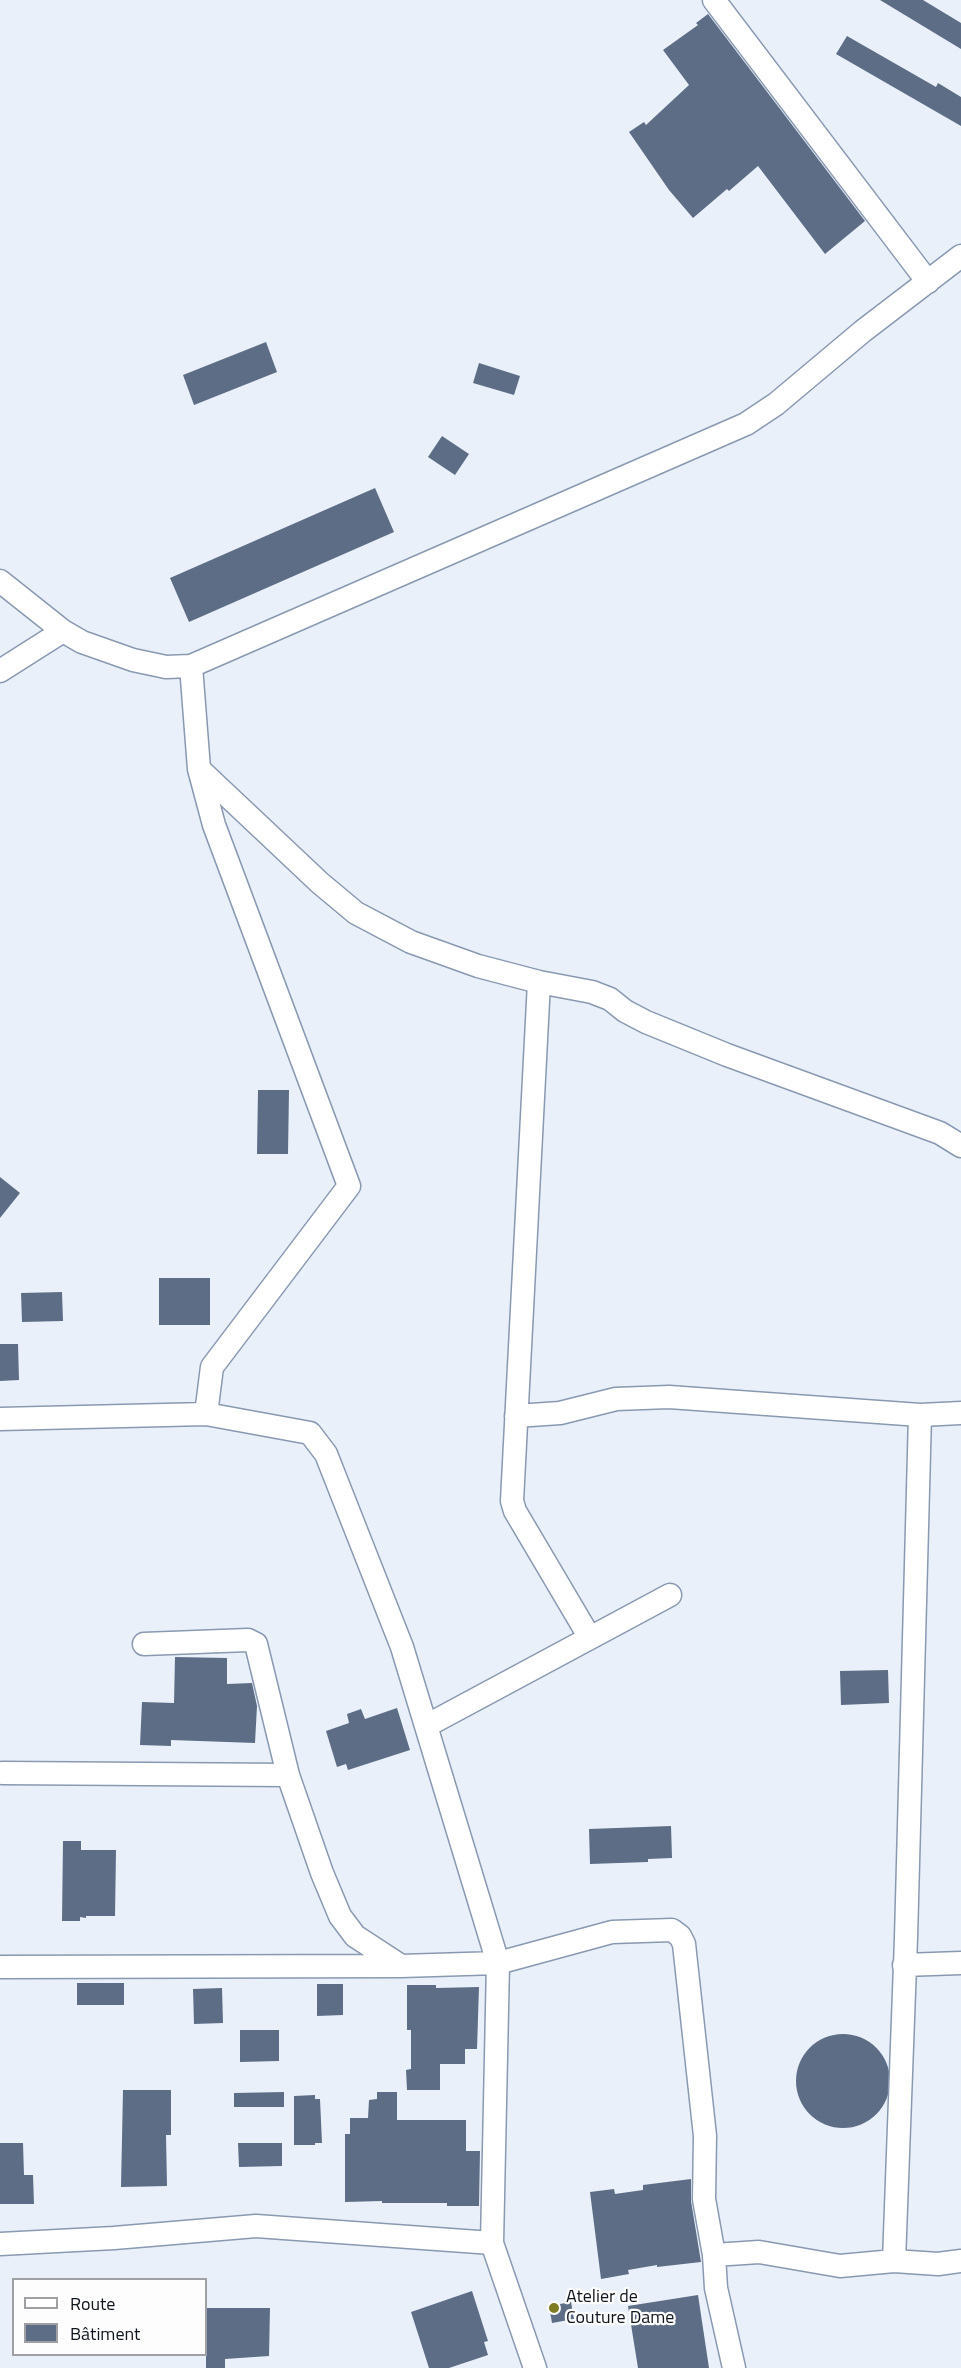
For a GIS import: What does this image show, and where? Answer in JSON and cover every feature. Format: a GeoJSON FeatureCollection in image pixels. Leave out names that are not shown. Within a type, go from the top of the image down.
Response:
{"type":"FeatureCollection","features":[{"type":"Feature","properties":{"kind":"street"},"geometry":{"type":"LineString","coordinates":[[714,0],[928,282]]}},
{"type":"Feature","properties":{"kind":"street"},"geometry":{"type":"LineString","coordinates":[[0,581],[63,631],[82,642],[133,660],[166,667],[191,666],[746,424],[776,404],[863,331],[961,256]]}},
{"type":"Feature","properties":{"kind":"street"},"geometry":{"type":"LineString","coordinates":[[0,671],[63,631]]}},
{"type":"Feature","properties":{"kind":"street"},"geometry":{"type":"LineString","coordinates":[[191,666],[199,769],[214,825],[349,1186],[212,1367],[206,1414]]}},
{"type":"Feature","properties":{"kind":"street"},"geometry":{"type":"LineString","coordinates":[[199,769],[320,883],[356,913],[411,942],[478,966],[539,982],[592,992],[610,999],[625,1011],[646,1022],[727,1055],[940,1133],[961,1146]]}},
{"type":"Feature","properties":{"kind":"street"},"geometry":{"type":"LineString","coordinates":[[539,982],[512,1501],[515,1511],[590,1638]]}},
{"type":"Feature","properties":{"kind":"street"},"geometry":{"type":"LineString","coordinates":[[516,1416],[560,1413],[616,1399],[669,1397],[920,1415],[961,1413]]}},
{"type":"Feature","properties":{"kind":"street"},"geometry":{"type":"LineString","coordinates":[[0,1419],[206,1414],[310,1433],[326,1454],[402,1647],[498,1963],[492,2243],[535,2368]]}},
{"type":"Feature","properties":{"kind":"street"},"geometry":{"type":"LineString","coordinates":[[894,2261],[920,1415]]}},
{"type":"Feature","properties":{"kind":"street"},"geometry":{"type":"LineString","coordinates":[[426,1726],[670,1595]]}},
{"type":"Feature","properties":{"kind":"street"},"geometry":{"type":"LineString","coordinates":[[144,1644],[248,1640],[256,1644],[288,1775],[322,1873],[340,1916],[356,1936],[400,1966]]}},
{"type":"Feature","properties":{"kind":"street"},"geometry":{"type":"LineString","coordinates":[[3,1773],[288,1775]]}},
{"type":"Feature","properties":{"kind":"street"},"geometry":{"type":"LineString","coordinates":[[0,1966],[400,1966],[498,1963],[612,1932],[672,1930],[680,1936],[684,1944],[705,2136],[705,2199],[714,2255],[716,2288],[734,2368]]}},
{"type":"Feature","properties":{"kind":"street"},"geometry":{"type":"LineString","coordinates":[[904,1965],[961,1963]]}},
{"type":"Feature","properties":{"kind":"street"},"geometry":{"type":"LineString","coordinates":[[0,2244],[114,2238],[256,2226],[492,2243]]}},
{"type":"Feature","properties":{"kind":"street"},"geometry":{"type":"LineString","coordinates":[[714,2255],[759,2252],[840,2266],[894,2261],[938,2264],[961,2261]]}},
{"type":"Feature","properties":{"kind":"building"},"geometry":{"type":"Polygon","coordinates":[[[880,0],[923,0],[961,23],[961,49],[880,0]]]}},
{"type":"Feature","properties":{"kind":"building"},"geometry":{"type":"Polygon","coordinates":[[[708,14],[865,221],[825,254],[758,166],[693,218],[669,190],[629,132],[644,122],[646,125],[689,85],[663,50],[698,25],[696,23],[708,14]]]}},
{"type":"Feature","properties":{"kind":"building"},"geometry":{"type":"Polygon","coordinates":[[[847,36],[936,87],[938,83],[961,97],[961,126],[836,54],[847,36]]]}},
{"type":"Feature","properties":{"kind":"building"},"geometry":{"type":"Polygon","coordinates":[[[266,342],[277,372],[194,405],[183,375],[266,342]]]}},
{"type":"Feature","properties":{"kind":"building"},"geometry":{"type":"Polygon","coordinates":[[[479,363],[520,376],[514,395],[473,383],[479,363]]]}},
{"type":"Feature","properties":{"kind":"building"},"geometry":{"type":"Polygon","coordinates":[[[442,436],[469,454],[455,475],[428,457],[442,436]]]}},
{"type":"Feature","properties":{"kind":"building"},"geometry":{"type":"Polygon","coordinates":[[[375,488],[394,532],[189,622],[170,578],[375,488]]]}},
{"type":"Feature","properties":{"kind":"building"},"geometry":{"type":"Polygon","coordinates":[[[258,1090],[289,1090],[288,1154],[257,1154],[258,1090]]]}},
{"type":"Feature","properties":{"kind":"building"},"geometry":{"type":"Polygon","coordinates":[[[0,1177],[20,1193],[0,1218],[0,1177]]]}},
{"type":"Feature","properties":{"kind":"building"},"geometry":{"type":"Polygon","coordinates":[[[159,1278],[210,1278],[210,1325],[159,1325],[159,1278]]]}},
{"type":"Feature","properties":{"kind":"building"},"geometry":{"type":"Polygon","coordinates":[[[62,1292],[63,1321],[22,1322],[21,1293],[62,1292]]]}},
{"type":"Feature","properties":{"kind":"building"},"geometry":{"type":"Polygon","coordinates":[[[0,1344],[18,1344],[19,1380],[0,1381],[0,1344]]]}},
{"type":"Feature","properties":{"kind":"building"},"geometry":{"type":"Polygon","coordinates":[[[175,1657],[227,1658],[227,1684],[252,1683],[257,1706],[255,1743],[171,1740],[171,1746],[140,1745],[142,1702],[174,1703],[175,1657]]]}},
{"type":"Feature","properties":{"kind":"building"},"geometry":{"type":"Polygon","coordinates":[[[888,1670],[889,1703],[841,1705],[840,1671],[888,1670]]]}},
{"type":"Feature","properties":{"kind":"building"},"geometry":{"type":"Polygon","coordinates":[[[397,1708],[410,1750],[348,1770],[346,1764],[337,1767],[326,1731],[349,1723],[347,1714],[361,1709],[365,1719],[397,1708]]]}},
{"type":"Feature","properties":{"kind":"building"},"geometry":{"type":"Polygon","coordinates":[[[671,1826],[672,1858],[648,1859],[648,1862],[590,1864],[589,1829],[671,1826]]]}},
{"type":"Feature","properties":{"kind":"building"},"geometry":{"type":"Polygon","coordinates":[[[63,1841],[81,1841],[81,1850],[116,1850],[115,1916],[86,1916],[86,1918],[80,1917],[80,1921],[62,1921],[63,1841]]]}},
{"type":"Feature","properties":{"kind":"building"},"geometry":{"type":"Polygon","coordinates":[[[77,1983],[124,1983],[124,2005],[77,2005],[77,1983]]]}},
{"type":"Feature","properties":{"kind":"building"},"geometry":{"type":"Polygon","coordinates":[[[317,1984],[343,1984],[343,2015],[317,2016],[317,1984]]]}},
{"type":"Feature","properties":{"kind":"building"},"geometry":{"type":"Polygon","coordinates":[[[407,1985],[436,1985],[436,1988],[479,1987],[477,2049],[465,2049],[465,2064],[440,2064],[440,2090],[407,2090],[406,2070],[411,2069],[411,2030],[407,2030],[407,1985]]]}},
{"type":"Feature","properties":{"kind":"building"},"geometry":{"type":"Polygon","coordinates":[[[222,1988],[223,2023],[194,2024],[193,1989],[222,1988]]]}},
{"type":"Feature","properties":{"kind":"building"},"geometry":{"type":"Polygon","coordinates":[[[240,2030],[279,2030],[279,2061],[240,2062],[240,2030]]]}},
{"type":"Feature","properties":{"kind":"building"},"geometry":{"type":"Polygon","coordinates":[[[843,2034],[861,2037],[876,2048],[887,2063],[890,2081],[887,2099],[876,2114],[861,2125],[843,2128],[825,2125],[810,2114],[799,2099],[796,2081],[799,2063],[810,2048],[825,2037],[843,2034]]]}},
{"type":"Feature","properties":{"kind":"building"},"geometry":{"type":"Polygon","coordinates":[[[123,2090],[171,2090],[171,2135],[166,2135],[167,2186],[121,2187],[123,2090]]]}},
{"type":"Feature","properties":{"kind":"building"},"geometry":{"type":"Polygon","coordinates":[[[284,2092],[284,2107],[234,2107],[234,2093],[284,2092]]]}},
{"type":"Feature","properties":{"kind":"building"},"geometry":{"type":"Polygon","coordinates":[[[377,2092],[397,2092],[397,2120],[466,2120],[466,2151],[480,2151],[479,2206],[447,2206],[447,2203],[382,2203],[382,2201],[345,2202],[345,2134],[350,2134],[350,2118],[368,2118],[369,2100],[377,2099],[377,2092]]]}},
{"type":"Feature","properties":{"kind":"building"},"geometry":{"type":"Polygon","coordinates":[[[315,2095],[315,2099],[320,2099],[322,2143],[294,2145],[294,2096],[315,2095]]]}},
{"type":"Feature","properties":{"kind":"building"},"geometry":{"type":"Polygon","coordinates":[[[0,2143],[23,2143],[24,2175],[33,2175],[34,2204],[0,2204],[0,2143]]]}},
{"type":"Feature","properties":{"kind":"building"},"geometry":{"type":"Polygon","coordinates":[[[238,2143],[282,2143],[282,2166],[239,2167],[238,2143]]]}},
{"type":"Feature","properties":{"kind":"building"},"geometry":{"type":"Polygon","coordinates":[[[691,2179],[691,2201],[701,2262],[657,2267],[657,2265],[628,2270],[629,2274],[601,2279],[590,2192],[614,2189],[615,2194],[643,2190],[643,2185],[691,2179]]]}},
{"type":"Feature","properties":{"kind":"building"},"geometry":{"type":"Polygon","coordinates":[[[472,2291],[488,2341],[484,2342],[488,2355],[449,2368],[429,2368],[411,2312],[472,2291]]]}},
{"type":"Feature","properties":{"kind":"building"},"geometry":{"type":"Polygon","coordinates":[[[698,2295],[709,2368],[638,2368],[628,2306],[698,2295]]]}},
{"type":"Feature","properties":{"kind":"building"},"geometry":{"type":"Polygon","coordinates":[[[571,2302],[574,2319],[552,2323],[549,2306],[571,2302]]]}},
{"type":"Feature","properties":{"kind":"building"},"geometry":{"type":"Polygon","coordinates":[[[207,2308],[270,2308],[269,2356],[225,2359],[225,2368],[206,2368],[207,2308]]]}},
{"type":"Feature","properties":{"kind":"place","name":"Atelier de Couture Dame"},"geometry":{"type":"Point","coordinates":[554,2308]}}]}
